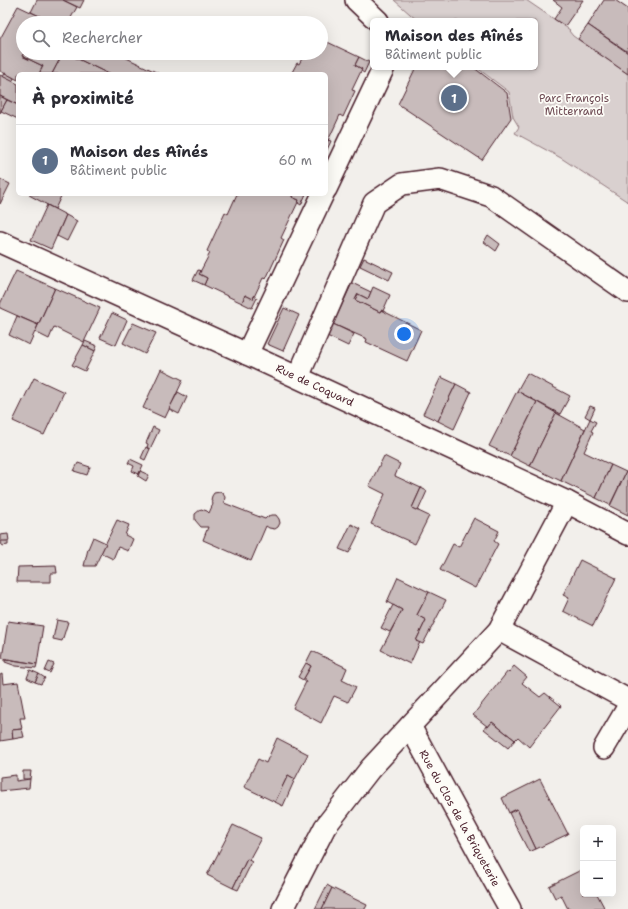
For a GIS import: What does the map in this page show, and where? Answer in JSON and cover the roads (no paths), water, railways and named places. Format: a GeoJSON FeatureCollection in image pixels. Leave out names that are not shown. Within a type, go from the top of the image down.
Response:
{"type":"FeatureCollection","features":[{"type":"Feature","properties":{"kind":"street"},"geometry":{"type":"LineString","coordinates":[[356,0],[375,18]]}},
{"type":"Feature","properties":{"kind":"street"},"geometry":{"type":"LineString","coordinates":[[328,185],[383,70]]}},
{"type":"Feature","properties":{"kind":"street"},"geometry":{"type":"LineString","coordinates":[[298,377],[374,202],[402,184],[440,179],[491,196],[628,292]]}},
{"type":"Feature","properties":{"kind":"street"},"geometry":{"type":"LineString","coordinates":[[247,354],[322,196]]}},
{"type":"Feature","properties":{"kind":"street","name":"Rue de Coquard"},"geometry":{"type":"LineString","coordinates":[[0,242],[298,377],[567,502],[628,534]]}},
{"type":"Feature","properties":{"kind":"street"},"geometry":{"type":"LineString","coordinates":[[283,909],[326,827],[370,769],[499,630],[567,502]]}},
{"type":"Feature","properties":{"kind":"street"},"geometry":{"type":"LineString","coordinates":[[499,630],[628,700]]}},
{"type":"Feature","properties":{"kind":"street"},"geometry":{"type":"LineString","coordinates":[[604,748],[628,707]]}},
{"type":"Feature","properties":{"kind":"street","name":"Rue du Clos de la Briqueterie"},"geometry":{"type":"LineString","coordinates":[[410,726],[510,909]]}},
{"type":"Feature","properties":{"kind":"place","name":"Maison des Aînés"},"geometry":{"type":"Point","coordinates":[454,98]}},
{"type":"Feature","properties":{"kind":"park label","name":"Parc François Mitterrand"},"geometry":{"type":"Point","coordinates":[574,104]}}]}
